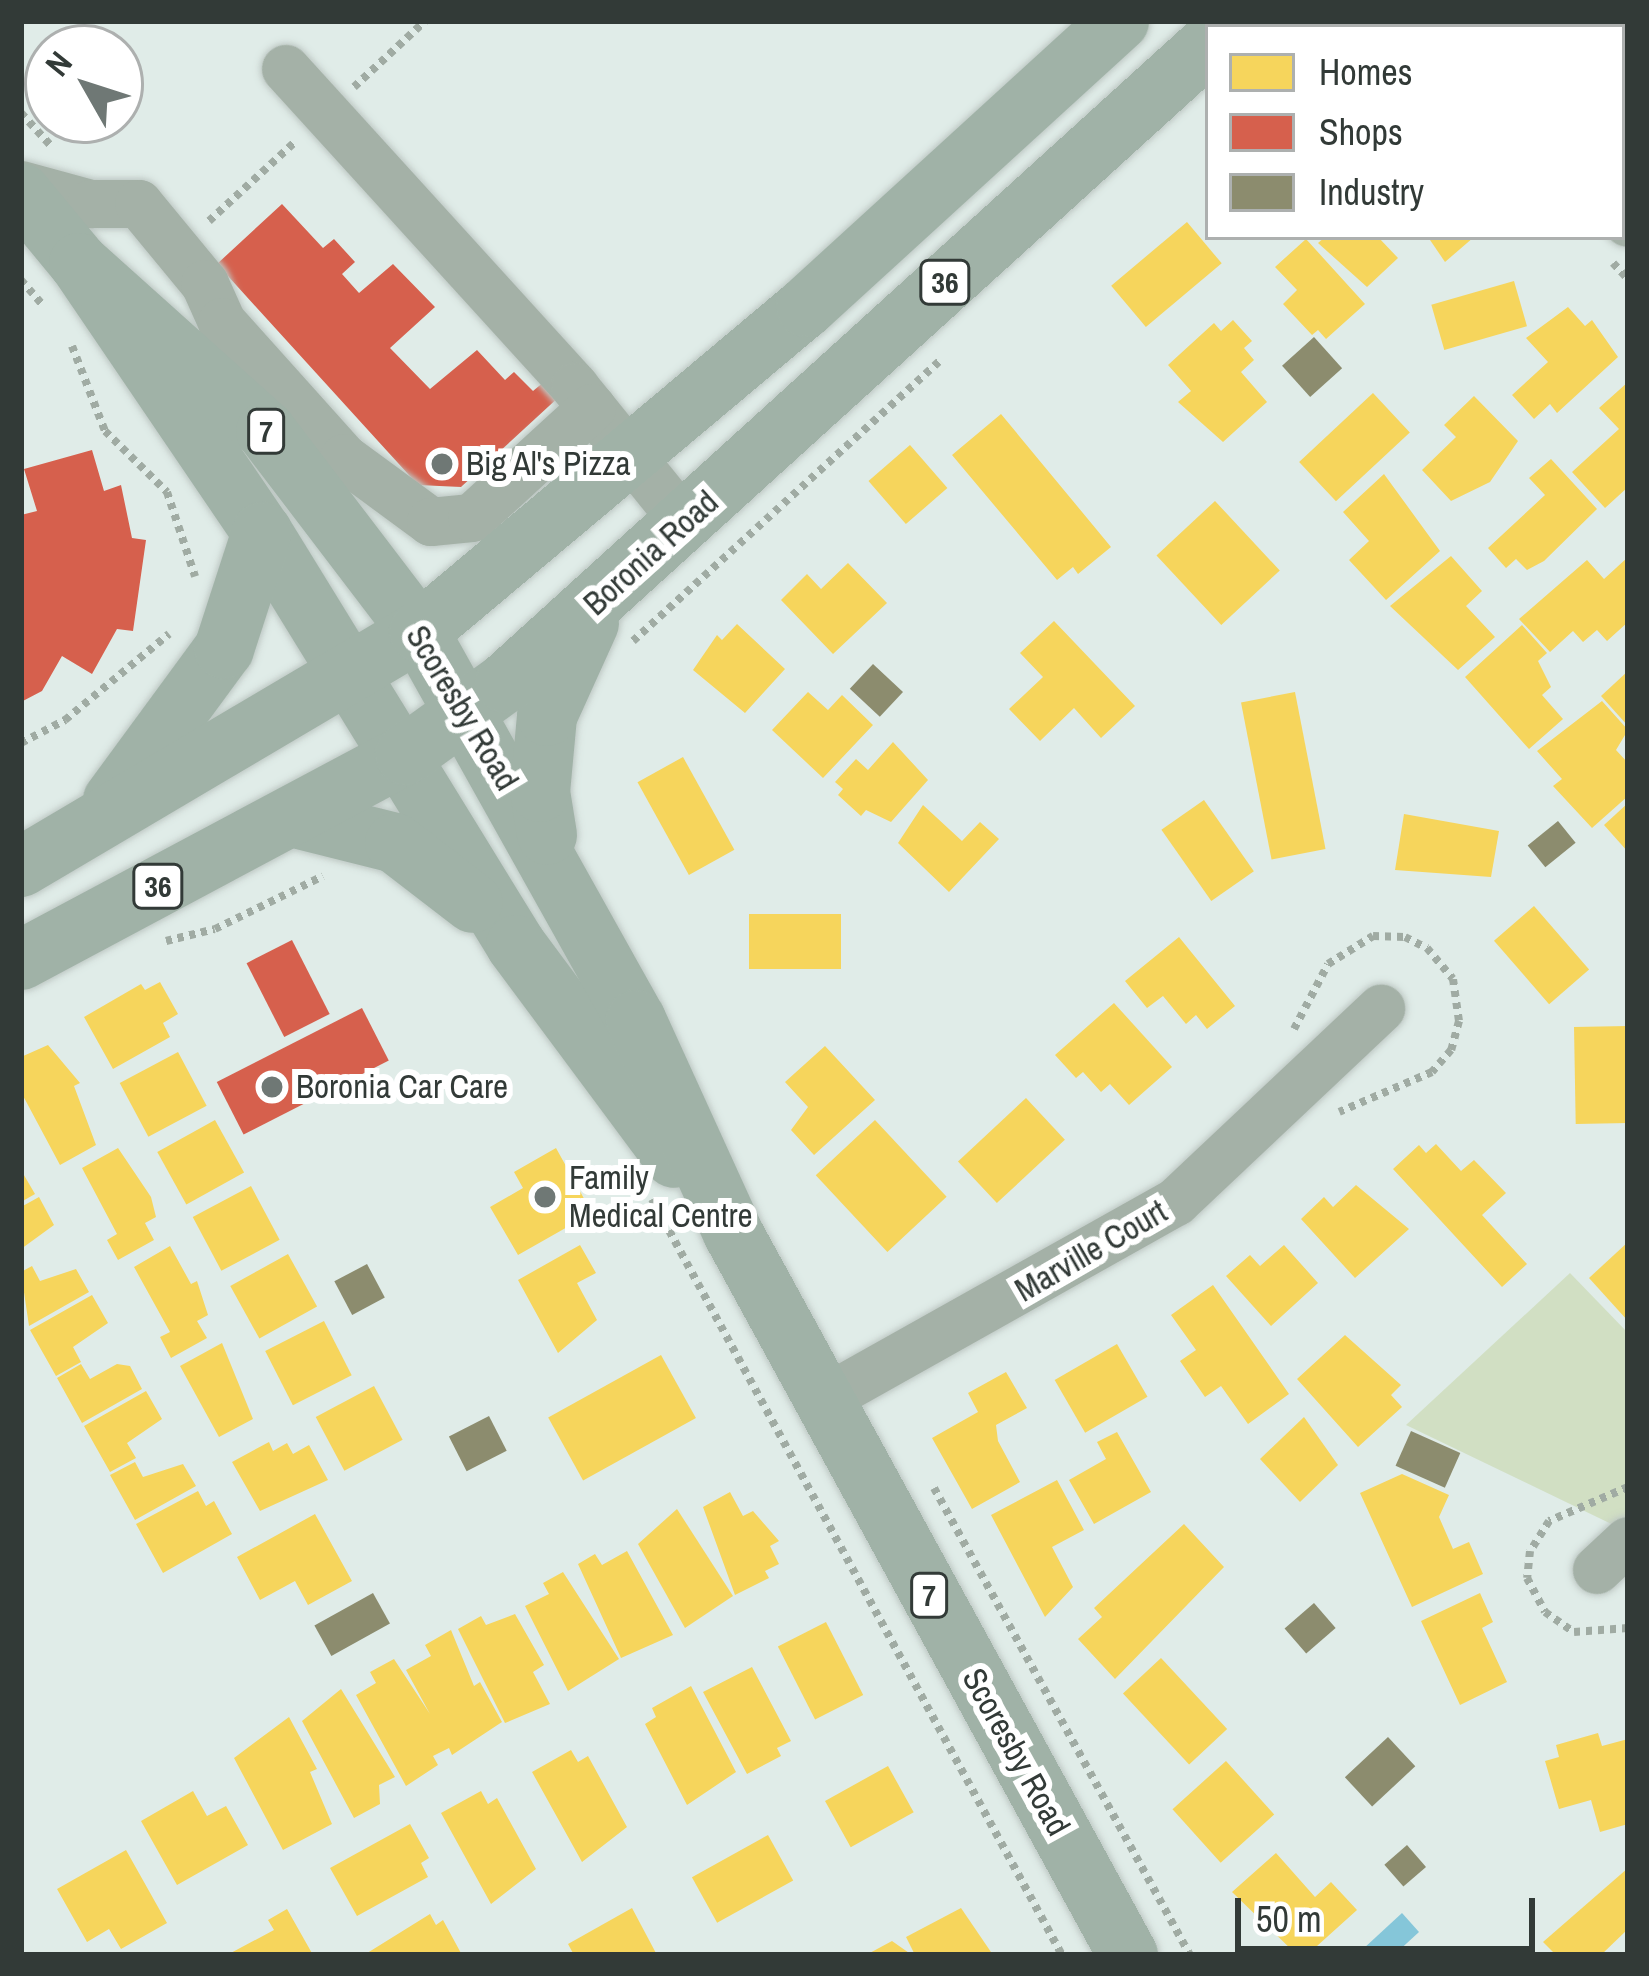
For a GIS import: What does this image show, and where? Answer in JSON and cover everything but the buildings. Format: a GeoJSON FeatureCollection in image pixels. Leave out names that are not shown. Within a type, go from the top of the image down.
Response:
{"type":"FeatureCollection","features":[{"type":"Feature","properties":{"kind":"main road","name":"36"},"geometry":{"type":"LineString","coordinates":[[21,867],[418,632],[631,457],[1119,21]]}},
{"type":"Feature","properties":{"kind":"main road","name":"Boronia Road"},"geometry":{"type":"LineString","coordinates":[[21,960],[405,755],[466,710],[685,523],[1205,47]]}},
{"type":"Feature","properties":{"kind":"main road","name":"Scoresby Road"},"geometry":{"type":"LineString","coordinates":[[21,189],[79,263],[262,532],[405,755],[516,945],[733,1233]]}},
{"type":"Feature","properties":{"kind":"main road","name":"Scoresby Road"},"geometry":{"type":"LineString","coordinates":[[79,263],[266,431],[418,632],[466,710],[636,1020],[733,1233],[1128,1955]]}},
{"type":"Feature","properties":{"kind":"main road"},"geometry":{"type":"LineString","coordinates":[[90,827],[208,678],[238,621],[262,532]]}},
{"type":"Feature","properties":{"kind":"main road"},"geometry":{"type":"LineString","coordinates":[[553,866],[541,745],[555,692],[602,596]]}},
{"type":"Feature","properties":{"kind":"main road"},"geometry":{"type":"LineString","coordinates":[[291,817],[409,849],[516,945]]}},
{"type":"Feature","properties":{"kind":"street"},"geometry":{"type":"LineString","coordinates":[[286,69],[592,408],[685,523]]}},
{"type":"Feature","properties":{"kind":"street"},"geometry":{"type":"LineString","coordinates":[[21,189],[91,204],[139,204],[205,284],[222,322],[344,458],[431,522],[472,518],[592,408]]}},
{"type":"Feature","properties":{"kind":"street","name":"Marville Court"},"geometry":{"type":"LineString","coordinates":[[823,1400],[1176,1202],[1381,1009]]}},
{"type":"Feature","properties":{"kind":"path"},"geometry":{"type":"LineString","coordinates":[[21,280],[60,322]]}},
{"type":"Feature","properties":{"kind":"path"},"geometry":{"type":"LineString","coordinates":[[66,332],[105,430],[167,492],[196,592]]}},
{"type":"Feature","properties":{"kind":"path"},"geometry":{"type":"LineString","coordinates":[[616,657],[944,358]]}},
{"type":"Feature","properties":{"kind":"path"},"geometry":{"type":"LineString","coordinates":[[21,743],[64,720],[174,630]]}},
{"type":"Feature","properties":{"kind":"path"},"geometry":{"type":"LineString","coordinates":[[153,946],[214,929],[336,870]]}},
{"type":"Feature","properties":{"kind":"path"},"geometry":{"type":"LineString","coordinates":[[639,1181],[1062,1955]]}},
{"type":"Feature","properties":{"kind":"path"},"geometry":{"type":"LineString","coordinates":[[925,1472],[1190,1955]]}},
{"type":"Feature","properties":{"kind":"path"},"geometry":{"type":"LineString","coordinates":[[1557,1622],[1586,1635],[1628,1628]]}},
{"type":"Feature","properties":{"kind":"green space"},"geometry":{"type":"Polygon","coordinates":[[[1570,1273],[1628,1333],[1628,1532],[1406,1425],[1570,1273]]]}},
{"type":"Feature","properties":{"kind":"water"},"geometry":{"type":"Polygon","coordinates":[[[1402,1913],[1419,1932],[1394,1955],[1368,1955],[1363,1949],[1402,1913]]]}},
{"type":"Feature","properties":{"kind":"place","name":"Big Al's Pizza"},"geometry":{"type":"Point","coordinates":[442,464]}},
{"type":"Feature","properties":{"kind":"place","name":"Boronia Car Care"},"geometry":{"type":"Point","coordinates":[272,1087]}},
{"type":"Feature","properties":{"kind":"place","name":"Family Medical Centre"},"geometry":{"type":"Point","coordinates":[545,1197]}}]}
